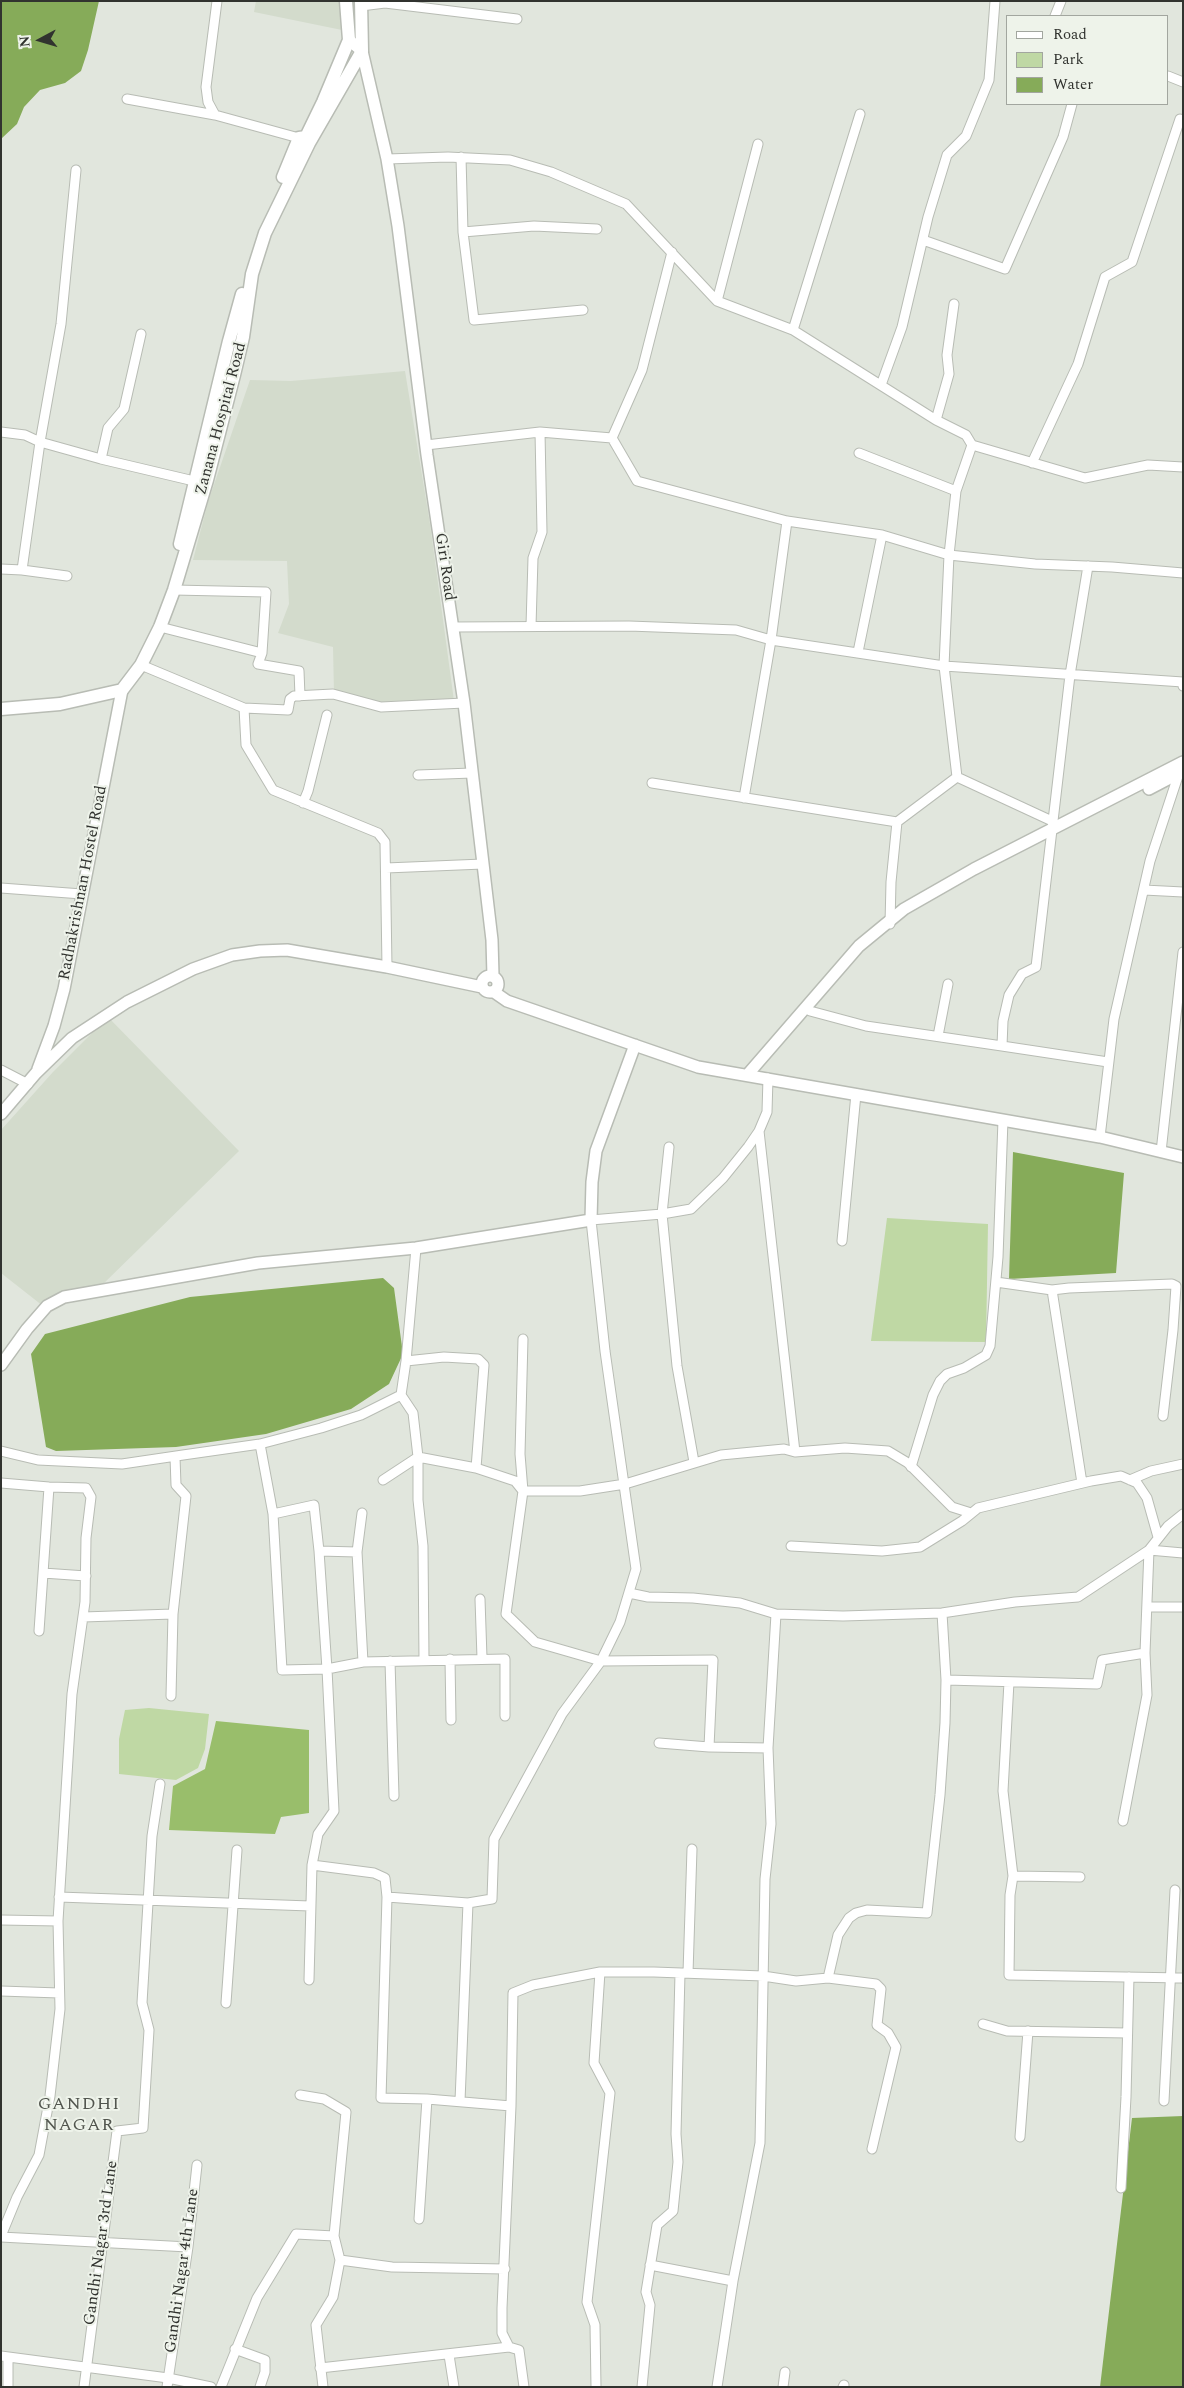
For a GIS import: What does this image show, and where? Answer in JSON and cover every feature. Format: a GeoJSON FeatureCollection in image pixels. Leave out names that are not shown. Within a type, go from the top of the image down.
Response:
{"type":"FeatureCollection","features":[{"type":"Feature","properties":{"kind":"main road"},"geometry":{"type":"LineString","coordinates":[[1,709],[60,704],[122,690],[130,672],[142,653],[158,619],[175,565],[229,341],[260,233],[350,40],[346,1]]}},
{"type":"Feature","properties":{"kind":"main road"},"geometry":{"type":"LineString","coordinates":[[304,140],[362,50],[361,4]]}},
{"type":"Feature","properties":{"kind":"main road"},"geometry":{"type":"LineString","coordinates":[[350,40],[362,50]]}},
{"type":"Feature","properties":{"kind":"main road","name":"Giri Road"},"geometry":{"type":"LineString","coordinates":[[362,50],[387,159],[398,226],[426,445],[464,703],[492,940],[492,976]]}},
{"type":"Feature","properties":{"kind":"main road","name":"Zanana Hospital Road"},"geometry":{"type":"LineString","coordinates":[[122,690],[141,665],[160,627],[174,590],[207,480],[243,337],[252,274],[265,233],[304,140]]}},
{"type":"Feature","properties":{"kind":"main road","name":"Radhakrishnan Hostel Road"},"geometry":{"type":"LineString","coordinates":[[36,1073],[54,1026],[64,989],[122,690]]}},
{"type":"Feature","properties":{"kind":"main road"},"geometry":{"type":"LineString","coordinates":[[758,1076],[859,946],[890,924],[1051,831],[1181,769]]}},
{"type":"Feature","properties":{"kind":"main road"},"geometry":{"type":"LineString","coordinates":[[758,1076],[810,1011],[864,949],[890,924]]}},
{"type":"Feature","properties":{"kind":"main road"},"geometry":{"type":"LineString","coordinates":[[1,1114],[36,1073],[72,1038],[135,998],[193,969],[232,955],[287,950],[387,966],[482,987],[486,992],[494,992],[507,1000],[698,1067],[1100,1137],[1183,1157]]}},
{"type":"Feature","properties":{"kind":"main road"},"geometry":{"type":"LineString","coordinates":[[482,987],[484,978],[492,976],[498,982],[494,992]]}},
{"type":"Feature","properties":{"kind":"main road"},"geometry":{"type":"LineString","coordinates":[[54,1026],[72,1038]]}},
{"type":"Feature","properties":{"kind":"main road"},"geometry":{"type":"LineString","coordinates":[[1,1365],[47,1306],[64,1297],[258,1263],[416,1248],[591,1220],[592,1182],[596,1151],[636,1045]]}},
{"type":"Feature","properties":{"kind":"street"},"geometry":{"type":"LineString","coordinates":[[215,115],[208,102],[206,87],[216,1]]}},
{"type":"Feature","properties":{"kind":"street"},"geometry":{"type":"LineString","coordinates":[[881,385],[902,328],[923,240],[947,155],[966,136],[989,80],[995,1]]}},
{"type":"Feature","properties":{"kind":"street"},"geometry":{"type":"LineString","coordinates":[[1055,15],[1061,1]]}},
{"type":"Feature","properties":{"kind":"street"},"geometry":{"type":"LineString","coordinates":[[361,4],[385,3],[517,19]]}},
{"type":"Feature","properties":{"kind":"street"},"geometry":{"type":"LineString","coordinates":[[1169,76],[1183,82]]}},
{"type":"Feature","properties":{"kind":"street"},"geometry":{"type":"LineString","coordinates":[[127,99],[215,115],[304,140]]}},
{"type":"Feature","properties":{"kind":"street"},"geometry":{"type":"LineString","coordinates":[[923,240],[1005,269],[1063,137],[1072,105]]}},
{"type":"Feature","properties":{"kind":"street"},"geometry":{"type":"LineString","coordinates":[[793,330],[860,114]]}},
{"type":"Feature","properties":{"kind":"street"},"geometry":{"type":"LineString","coordinates":[[1032,462],[1078,364],[1105,277],[1132,262],[1182,117]]}},
{"type":"Feature","properties":{"kind":"street"},"geometry":{"type":"LineString","coordinates":[[717,302],[758,144]]}},
{"type":"Feature","properties":{"kind":"street"},"geometry":{"type":"LineString","coordinates":[[461,157],[463,232],[474,320],[584,310]]}},
{"type":"Feature","properties":{"kind":"street"},"geometry":{"type":"LineString","coordinates":[[387,159],[461,157],[510,160],[592,188],[626,204],[717,302],[793,330],[936,420],[966,435],[972,445],[1085,478],[1148,464],[1183,467]]}},
{"type":"Feature","properties":{"kind":"street"},"geometry":{"type":"LineString","coordinates":[[22,570],[40,442],[61,324],[76,170]]}},
{"type":"Feature","properties":{"kind":"street"},"geometry":{"type":"LineString","coordinates":[[463,232],[534,226],[597,229]]}},
{"type":"Feature","properties":{"kind":"street"},"geometry":{"type":"LineString","coordinates":[[612,438],[642,370],[672,252]]}},
{"type":"Feature","properties":{"kind":"street"},"geometry":{"type":"LineString","coordinates":[[936,420],[949,374],[947,355],[954,304]]}},
{"type":"Feature","properties":{"kind":"street"},"geometry":{"type":"LineString","coordinates":[[101,459],[108,428],[124,409],[142,334]]}},
{"type":"Feature","properties":{"kind":"street"},"geometry":{"type":"LineString","coordinates":[[1,432],[25,435],[40,442],[101,459],[194,481]]}},
{"type":"Feature","properties":{"kind":"street"},"geometry":{"type":"LineString","coordinates":[[426,445],[540,432],[612,438]]}},
{"type":"Feature","properties":{"kind":"street"},"geometry":{"type":"LineString","coordinates":[[531,626],[533,558],[542,532],[540,432]]}},
{"type":"Feature","properties":{"kind":"street"},"geometry":{"type":"LineString","coordinates":[[612,438],[637,481],[787,522],[882,535],[949,555],[1035,564],[1088,566],[1183,574]]}},
{"type":"Feature","properties":{"kind":"street"},"geometry":{"type":"LineString","coordinates":[[957,777],[944,666],[949,555],[956,491],[972,445]]}},
{"type":"Feature","properties":{"kind":"street"},"geometry":{"type":"LineString","coordinates":[[859,453],[956,491]]}},
{"type":"Feature","properties":{"kind":"street"},"geometry":{"type":"LineString","coordinates":[[744,798],[787,522]]}},
{"type":"Feature","properties":{"kind":"street"},"geometry":{"type":"LineString","coordinates":[[858,652],[882,535]]}},
{"type":"Feature","properties":{"kind":"street"},"geometry":{"type":"LineString","coordinates":[[1002,1046],[1003,1021],[1009,995],[1022,974],[1036,967],[1070,675],[1088,566]]}},
{"type":"Feature","properties":{"kind":"street"},"geometry":{"type":"LineString","coordinates":[[1,569],[67,576]]}},
{"type":"Feature","properties":{"kind":"street"},"geometry":{"type":"LineString","coordinates":[[174,590],[266,592],[262,653],[258,664],[299,671],[300,696]]}},
{"type":"Feature","properties":{"kind":"street"},"geometry":{"type":"LineString","coordinates":[[453,627],[629,626],[736,630],[770,640],[944,666],[1183,682],[1183,686]]}},
{"type":"Feature","properties":{"kind":"street"},"geometry":{"type":"LineString","coordinates":[[160,627],[262,653]]}},
{"type":"Feature","properties":{"kind":"street"},"geometry":{"type":"LineString","coordinates":[[141,665],[244,708],[288,710],[290,699],[300,696],[333,694],[381,707],[464,703]]}},
{"type":"Feature","properties":{"kind":"street"},"geometry":{"type":"LineString","coordinates":[[244,708],[246,746],[256,766],[273,790],[378,833],[385,842],[387,966]]}},
{"type":"Feature","properties":{"kind":"street"},"geometry":{"type":"LineString","coordinates":[[303,803],[308,791],[327,715]]}},
{"type":"Feature","properties":{"kind":"street"},"geometry":{"type":"LineString","coordinates":[[1100,1137],[1114,1020],[1150,861],[1181,769]]}},
{"type":"Feature","properties":{"kind":"street"},"geometry":{"type":"LineString","coordinates":[[418,775],[472,774]]}},
{"type":"Feature","properties":{"kind":"street"},"geometry":{"type":"LineString","coordinates":[[652,783],[897,822],[957,777]]}},
{"type":"Feature","properties":{"kind":"street"},"geometry":{"type":"LineString","coordinates":[[957,777],[1051,831]]}},
{"type":"Feature","properties":{"kind":"street"},"geometry":{"type":"LineString","coordinates":[[890,924],[891,882],[897,822]]}},
{"type":"Feature","properties":{"kind":"street"},"geometry":{"type":"LineString","coordinates":[[386,868],[483,864]]}},
{"type":"Feature","properties":{"kind":"street"},"geometry":{"type":"LineString","coordinates":[[1,888],[82,894]]}},
{"type":"Feature","properties":{"kind":"street"},"geometry":{"type":"LineString","coordinates":[[1144,890],[1183,892]]}},
{"type":"Feature","properties":{"kind":"street"},"geometry":{"type":"LineString","coordinates":[[1161,1152],[1183,952]]}},
{"type":"Feature","properties":{"kind":"street"},"geometry":{"type":"LineString","coordinates":[[938,1036],[948,984]]}},
{"type":"Feature","properties":{"kind":"street"},"geometry":{"type":"LineString","coordinates":[[810,1011],[866,1026],[1108,1062]]}},
{"type":"Feature","properties":{"kind":"street"},"geometry":{"type":"LineString","coordinates":[[1,1070],[28,1084]]}},
{"type":"Feature","properties":{"kind":"street"},"geometry":{"type":"LineString","coordinates":[[387,1897],[468,1903],[492,1899],[494,1839],[562,1714],[601,1661],[620,1622],[636,1569],[605,1351],[591,1220],[662,1214],[691,1209],[723,1178],[748,1148],[759,1130],[767,1112],[758,1076]]}},
{"type":"Feature","properties":{"kind":"street"},"geometry":{"type":"LineString","coordinates":[[842,1241],[856,1094]]}},
{"type":"Feature","properties":{"kind":"street"},"geometry":{"type":"LineString","coordinates":[[911,1466],[925,1417],[940,1381],[947,1374],[964,1368],[986,1355],[990,1346],[996,1282],[1003,1120]]}},
{"type":"Feature","properties":{"kind":"street"},"geometry":{"type":"LineString","coordinates":[[759,1130],[795,1452]]}},
{"type":"Feature","properties":{"kind":"street"},"geometry":{"type":"LineString","coordinates":[[668,1147],[662,1214],[677,1366],[694,1462]]}},
{"type":"Feature","properties":{"kind":"street"},"geometry":{"type":"LineString","coordinates":[[416,1248],[406,1361],[401,1395],[414,1413],[418,1457],[418,1500],[423,1546],[424,1660]]}},
{"type":"Feature","properties":{"kind":"street"},"geometry":{"type":"LineString","coordinates":[[996,1282],[1052,1290],[1172,1284],[1176,1286],[1178,1331],[1163,1416]]}},
{"type":"Feature","properties":{"kind":"street"},"geometry":{"type":"LineString","coordinates":[[1052,1290],[1082,1483]]}},
{"type":"Feature","properties":{"kind":"street"},"geometry":{"type":"LineString","coordinates":[[523,1339],[520,1454],[522,1491],[506,1614],[535,1642],[601,1661],[713,1660],[709,1747]]}},
{"type":"Feature","properties":{"kind":"street"},"geometry":{"type":"LineString","coordinates":[[406,1361],[444,1357],[478,1359],[484,1365],[476,1468]]}},
{"type":"Feature","properties":{"kind":"street"},"geometry":{"type":"LineString","coordinates":[[1,1451],[38,1460],[122,1464],[260,1444],[321,1428],[353,1417],[401,1395]]}},
{"type":"Feature","properties":{"kind":"street"},"geometry":{"type":"LineString","coordinates":[[260,1444],[274,1514],[282,1670],[327,1669],[363,1662],[505,1659],[505,1716]]}},
{"type":"Feature","properties":{"kind":"street"},"geometry":{"type":"LineString","coordinates":[[522,1491],[580,1491],[625,1484],[721,1455],[784,1449],[795,1452],[844,1448],[888,1451],[911,1466],[952,1507],[971,1513]]}},
{"type":"Feature","properties":{"kind":"street"},"geometry":{"type":"LineString","coordinates":[[171,1696],[172,1614],[186,1496],[176,1485],[175,1456]]}},
{"type":"Feature","properties":{"kind":"street"},"geometry":{"type":"LineString","coordinates":[[383,1480],[418,1457],[476,1468],[514,1481],[522,1491]]}},
{"type":"Feature","properties":{"kind":"street"},"geometry":{"type":"LineString","coordinates":[[1130,1480],[1151,1471],[1183,1464]]}},
{"type":"Feature","properties":{"kind":"street"},"geometry":{"type":"LineString","coordinates":[[791,1546],[882,1550],[920,1546],[978,1508],[1082,1483],[1121,1476],[1137,1483],[1147,1498],[1158,1537]]}},
{"type":"Feature","properties":{"kind":"street"},"geometry":{"type":"LineString","coordinates":[[1,1483],[86,1488],[91,1497],[86,1538],[83,1617],[72,1694],[58,1921],[60,2010],[50,2096],[39,2155],[17,2197],[1,2236],[188,2247]]}},
{"type":"Feature","properties":{"kind":"street"},"geometry":{"type":"LineString","coordinates":[[39,1631],[49,1487]]}},
{"type":"Feature","properties":{"kind":"street"},"geometry":{"type":"LineString","coordinates":[[274,1514],[314,1505],[319,1552],[334,1811],[318,1834],[312,1865],[309,1980]]}},
{"type":"Feature","properties":{"kind":"street"},"geometry":{"type":"LineString","coordinates":[[362,1513],[357,1552],[363,1662]]}},
{"type":"Feature","properties":{"kind":"street"},"geometry":{"type":"LineString","coordinates":[[629,1593],[648,1597],[693,1598],[740,1603],[776,1614],[843,1616],[942,1613],[1015,1602],[1078,1597],[1149,1550],[1158,1537],[1183,1514]]}},
{"type":"Feature","properties":{"kind":"street"},"geometry":{"type":"LineString","coordinates":[[1149,1550],[1183,1552]]}},
{"type":"Feature","properties":{"kind":"street"},"geometry":{"type":"LineString","coordinates":[[1123,1821],[1147,1695],[1146,1653],[1149,1550]]}},
{"type":"Feature","properties":{"kind":"street"},"geometry":{"type":"LineString","coordinates":[[319,1552],[357,1552]]}},
{"type":"Feature","properties":{"kind":"street"},"geometry":{"type":"LineString","coordinates":[[43,1573],[86,1576]]}},
{"type":"Feature","properties":{"kind":"street"},"geometry":{"type":"LineString","coordinates":[[480,1600],[482,1658]]}},
{"type":"Feature","properties":{"kind":"street"},"geometry":{"type":"LineString","coordinates":[[1148,1607],[1183,1607]]}},
{"type":"Feature","properties":{"kind":"street"},"geometry":{"type":"LineString","coordinates":[[828,1978],[838,1935],[849,1918],[856,1912],[867,1910],[927,1913],[940,1795],[946,1680],[942,1613]]}},
{"type":"Feature","properties":{"kind":"street"},"geometry":{"type":"LineString","coordinates":[[83,1617],[172,1614]]}},
{"type":"Feature","properties":{"kind":"street"},"geometry":{"type":"LineString","coordinates":[[718,2387],[733,2281],[760,2143],[765,1878],[771,1824],[768,1748],[776,1614]]}},
{"type":"Feature","properties":{"kind":"street"},"geometry":{"type":"LineString","coordinates":[[946,1680],[1097,1684],[1102,1660],[1146,1653]]}},
{"type":"Feature","properties":{"kind":"street"},"geometry":{"type":"LineString","coordinates":[[450,1659],[452,1720]]}},
{"type":"Feature","properties":{"kind":"street"},"geometry":{"type":"LineString","coordinates":[[390,1661],[394,1796]]}},
{"type":"Feature","properties":{"kind":"street"},"geometry":{"type":"LineString","coordinates":[[1009,1682],[1003,1791],[1014,1876],[1010,1895],[1009,1975],[1183,1978]]}},
{"type":"Feature","properties":{"kind":"street"},"geometry":{"type":"LineString","coordinates":[[659,1743],[709,1747],[768,1748]]}},
{"type":"Feature","properties":{"kind":"street"},"geometry":{"type":"LineString","coordinates":[[148,1900],[152,1836],[160,1784]]}},
{"type":"Feature","properties":{"kind":"street"},"geometry":{"type":"LineString","coordinates":[[642,2387],[650,2305],[646,2292],[650,2265],[657,2225],[673,2211],[678,2162],[676,2134],[692,1849]]}},
{"type":"Feature","properties":{"kind":"street"},"geometry":{"type":"LineString","coordinates":[[226,2002],[237,1850]]}},
{"type":"Feature","properties":{"kind":"street"},"geometry":{"type":"LineString","coordinates":[[312,1865],[374,1873],[385,1878],[387,1897],[381,2098],[460,2101],[511,2106]]}},
{"type":"Feature","properties":{"kind":"street"},"geometry":{"type":"LineString","coordinates":[[1014,1876],[1080,1877]]}},
{"type":"Feature","properties":{"kind":"street"},"geometry":{"type":"LineString","coordinates":[[1164,2100],[1175,1890]]}},
{"type":"Feature","properties":{"kind":"street"},"geometry":{"type":"LineString","coordinates":[[60,1897],[232,1905],[310,1906]]}},
{"type":"Feature","properties":{"kind":"street","name":"Gandhi Nagar 3rd Lane"},"geometry":{"type":"LineString","coordinates":[[84,2387],[117,2131],[143,2128],[149,2030],[142,2004],[148,1900]]}},
{"type":"Feature","properties":{"kind":"street"},"geometry":{"type":"LineString","coordinates":[[460,2101],[468,1903]]}},
{"type":"Feature","properties":{"kind":"street"},"geometry":{"type":"LineString","coordinates":[[1,1920],[58,1921]]}},
{"type":"Feature","properties":{"kind":"street"},"geometry":{"type":"LineString","coordinates":[[509,2347],[502,2333],[511,2106],[513,1992],[533,1985],[600,1972],[763,1976],[796,1981],[828,1978],[876,1984],[881,1989],[878,2025],[888,2033],[896,2047],[872,2149]]}},
{"type":"Feature","properties":{"kind":"street"},"geometry":{"type":"LineString","coordinates":[[596,2387],[595,2325],[587,2302],[610,2093],[594,2063],[600,1972]]}},
{"type":"Feature","properties":{"kind":"street"},"geometry":{"type":"LineString","coordinates":[[1121,2188],[1126,2097],[1129,1977]]}},
{"type":"Feature","properties":{"kind":"street"},"geometry":{"type":"LineString","coordinates":[[1,1992],[59,1993]]}},
{"type":"Feature","properties":{"kind":"street"},"geometry":{"type":"LineString","coordinates":[[983,2024],[1007,2031],[1127,2033]]}},
{"type":"Feature","properties":{"kind":"street"},"geometry":{"type":"LineString","coordinates":[[1020,2137],[1028,2031]]}},
{"type":"Feature","properties":{"kind":"street"},"geometry":{"type":"LineString","coordinates":[[300,2095],[324,2099],[346,2112],[334,2236],[340,2260],[333,2297],[316,2325],[322,2387]]}},
{"type":"Feature","properties":{"kind":"street"},"geometry":{"type":"LineString","coordinates":[[419,2219],[427,2099]]}},
{"type":"Feature","properties":{"kind":"street","name":"Gandhi Nagar 4th Lane"},"geometry":{"type":"LineString","coordinates":[[168,2382],[188,2247],[197,2164]]}},
{"type":"Feature","properties":{"kind":"street"},"geometry":{"type":"LineString","coordinates":[[221,2387],[257,2298],[296,2234],[334,2236]]}},
{"type":"Feature","properties":{"kind":"street"},"geometry":{"type":"LineString","coordinates":[[340,2260],[392,2267],[505,2269]]}},
{"type":"Feature","properties":{"kind":"street"},"geometry":{"type":"LineString","coordinates":[[650,2265],[733,2281]]}},
{"type":"Feature","properties":{"kind":"street"},"geometry":{"type":"LineString","coordinates":[[320,2368],[509,2347],[519,2350],[524,2387]]}},
{"type":"Feature","properties":{"kind":"street"},"geometry":{"type":"LineString","coordinates":[[235,2349],[265,2360],[265,2372],[260,2387]]}},
{"type":"Feature","properties":{"kind":"street"},"geometry":{"type":"LineString","coordinates":[[449,2355],[454,2387]]}},
{"type":"Feature","properties":{"kind":"street"},"geometry":{"type":"LineString","coordinates":[[8,2387],[4,2357],[86,2367],[168,2382],[211,2387]]}},
{"type":"Feature","properties":{"kind":"street"},"geometry":{"type":"LineString","coordinates":[[783,2387],[784,2372]]}},
{"type":"Feature","properties":{"kind":"shaded area"},"geometry":{"type":"Polygon","coordinates":[[[256,1],[348,1],[342,30],[254,12],[256,1]]]}},
{"type":"Feature","properties":{"kind":"shaded area"},"geometry":{"type":"Polygon","coordinates":[[[405,371],[430,524],[454,701],[380,704],[334,693],[333,647],[278,633],[289,604],[287,561],[193,560],[208,502],[250,380],[291,381],[405,371]]]}},
{"type":"Feature","properties":{"kind":"shaded area"},"geometry":{"type":"Polygon","coordinates":[[[108,1017],[239,1151],[99,1288],[43,1306],[1,1273],[1,1130],[53,1072],[108,1017]]]}},
{"type":"Feature","properties":{"kind":"shaded area"},"geometry":{"type":"Polygon","coordinates":[[[216,1721],[309,1730],[309,1813],[281,1817],[275,1834],[169,1830],[173,1786],[205,1769],[216,1721]]]}},
{"type":"Feature","properties":{"kind":"green space"},"geometry":{"type":"Polygon","coordinates":[[[887,1218],[988,1224],[986,1342],[871,1341],[887,1218]]]}},
{"type":"Feature","properties":{"kind":"green space"},"geometry":{"type":"Polygon","coordinates":[[[149,1708],[209,1714],[205,1749],[198,1768],[176,1780],[119,1774],[119,1739],[125,1710],[149,1708]]]}},
{"type":"Feature","properties":{"kind":"water"},"geometry":{"type":"Polygon","coordinates":[[[1,1],[99,1],[88,50],[81,71],[65,83],[40,90],[24,107],[17,124],[1,139],[1,1]]]}},
{"type":"Feature","properties":{"kind":"water"},"geometry":{"type":"Polygon","coordinates":[[[1013,1152],[1124,1173],[1116,1273],[1009,1279],[1013,1152]]]}},
{"type":"Feature","properties":{"kind":"water"},"geometry":{"type":"Polygon","coordinates":[[[383,1278],[394,1288],[403,1354],[389,1384],[351,1409],[266,1434],[176,1447],[56,1451],[46,1447],[31,1354],[45,1334],[190,1297],[383,1278]]]}},
{"type":"Feature","properties":{"kind":"water"},"geometry":{"type":"Polygon","coordinates":[[[1183,2116],[1183,2387],[1100,2387],[1132,2118],[1183,2116]]]}},
{"type":"Feature","properties":{"kind":"district","name":"GANDHI NAGAR"},"geometry":{"type":"Point","coordinates":[79,2115]}}]}
